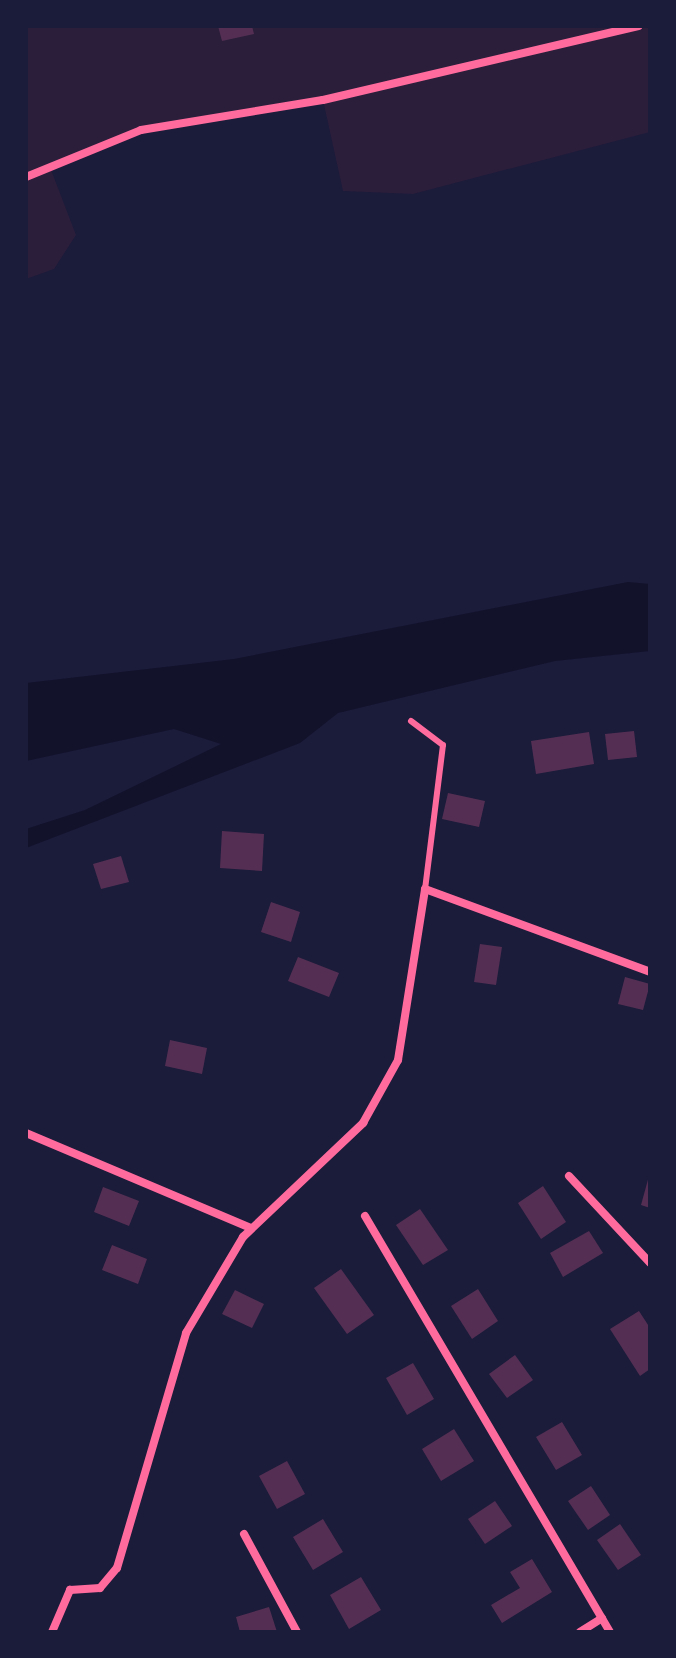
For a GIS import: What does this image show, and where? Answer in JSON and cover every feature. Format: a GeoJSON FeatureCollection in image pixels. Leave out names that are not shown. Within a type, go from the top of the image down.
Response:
{"type":"FeatureCollection","features":[{"type":"Feature","properties":{"kind":"street"},"geometry":{"type":"LineString","coordinates":[[26,177],[141,130],[323,100],[638,26]]}},
{"type":"Feature","properties":{"kind":"street"},"geometry":{"type":"LineString","coordinates":[[52,1632],[70,1590],[100,1588],[117,1568],[186,1333],[251,1228],[363,1123],[398,1060],[425,889],[650,972]]}},
{"type":"Feature","properties":{"kind":"street"},"geometry":{"type":"LineString","coordinates":[[26,1133],[251,1228]]}},
{"type":"Feature","properties":{"kind":"street"},"geometry":{"type":"LineString","coordinates":[[569,1176],[649,1257]]}},
{"type":"Feature","properties":{"kind":"street"},"geometry":{"type":"LineString","coordinates":[[365,1216],[610,1632]]}},
{"type":"Feature","properties":{"kind":"street"},"geometry":{"type":"LineString","coordinates":[[244,1534],[297,1632]]}},
{"type":"Feature","properties":{"kind":"street"},"geometry":{"type":"LineString","coordinates":[[580,1632],[602,1618]]}},
{"type":"Feature","properties":{"kind":"lane"},"geometry":{"type":"LineString","coordinates":[[411,721],[443,745],[425,889]]}},
{"type":"Feature","properties":{"kind":"shaded area"},"geometry":{"type":"Polygon","coordinates":[[[26,26],[650,26],[650,132],[413,194],[343,191],[323,100],[141,130],[50,167],[76,235],[54,269],[26,279],[26,26]]]}},
{"type":"Feature","properties":{"kind":"shaded area"},"geometry":{"type":"Polygon","coordinates":[[[628,582],[650,584],[650,651],[555,661],[338,713],[300,743],[26,848],[26,829],[85,810],[221,744],[174,729],[26,761],[26,683],[234,659],[628,582]]]}},
{"type":"Feature","properties":{"kind":"building"},"geometry":{"type":"Polygon","coordinates":[[[218,26],[252,26],[254,34],[222,41],[218,26]]]}},
{"type":"Feature","properties":{"kind":"building"},"geometry":{"type":"Polygon","coordinates":[[[634,731],[637,757],[608,760],[605,734],[634,731]]]}},
{"type":"Feature","properties":{"kind":"building"},"geometry":{"type":"Polygon","coordinates":[[[589,732],[594,764],[536,774],[531,741],[589,732]]]}},
{"type":"Feature","properties":{"kind":"building"},"geometry":{"type":"Polygon","coordinates":[[[448,793],[485,801],[479,827],[442,819],[448,793]]]}},
{"type":"Feature","properties":{"kind":"building"},"geometry":{"type":"Polygon","coordinates":[[[222,831],[264,834],[262,871],[220,868],[222,831]]]}},
{"type":"Feature","properties":{"kind":"building"},"geometry":{"type":"Polygon","coordinates":[[[121,856],[129,882],[101,889],[93,864],[121,856]]]}},
{"type":"Feature","properties":{"kind":"building"},"geometry":{"type":"Polygon","coordinates":[[[271,902],[300,912],[291,942],[261,932],[271,902]]]}},
{"type":"Feature","properties":{"kind":"building"},"geometry":{"type":"Polygon","coordinates":[[[480,944],[502,947],[496,985],[474,982],[480,944]]]}},
{"type":"Feature","properties":{"kind":"building"},"geometry":{"type":"Polygon","coordinates":[[[298,957],[339,973],[329,997],[288,981],[298,957]]]}},
{"type":"Feature","properties":{"kind":"building"},"geometry":{"type":"Polygon","coordinates":[[[625,977],[650,984],[643,1010],[618,1004],[625,977]]]}},
{"type":"Feature","properties":{"kind":"building"},"geometry":{"type":"Polygon","coordinates":[[[170,1040],[207,1048],[202,1074],[165,1066],[170,1040]]]}},
{"type":"Feature","properties":{"kind":"building"},"geometry":{"type":"Polygon","coordinates":[[[650,1176],[650,1208],[641,1205],[650,1176]]]}},
{"type":"Feature","properties":{"kind":"building"},"geometry":{"type":"Polygon","coordinates":[[[543,1186],[566,1222],[541,1239],[518,1203],[543,1186]]]}},
{"type":"Feature","properties":{"kind":"building"},"geometry":{"type":"Polygon","coordinates":[[[103,1187],[139,1201],[129,1226],[94,1212],[103,1187]]]}},
{"type":"Feature","properties":{"kind":"building"},"geometry":{"type":"Polygon","coordinates":[[[420,1209],[448,1250],[423,1265],[396,1225],[420,1209]]]}},
{"type":"Feature","properties":{"kind":"building"},"geometry":{"type":"Polygon","coordinates":[[[589,1231],[603,1253],[563,1277],[550,1253],[589,1231]]]}},
{"type":"Feature","properties":{"kind":"building"},"geometry":{"type":"Polygon","coordinates":[[[112,1245],[147,1259],[138,1284],[102,1270],[112,1245]]]}},
{"type":"Feature","properties":{"kind":"building"},"geometry":{"type":"Polygon","coordinates":[[[341,1269],[374,1315],[347,1334],[314,1288],[341,1269]]]}},
{"type":"Feature","properties":{"kind":"building"},"geometry":{"type":"Polygon","coordinates":[[[478,1289],[498,1321],[472,1339],[451,1306],[478,1289]]]}},
{"type":"Feature","properties":{"kind":"building"},"geometry":{"type":"Polygon","coordinates":[[[235,1290],[264,1304],[252,1328],[222,1314],[235,1290]]]}},
{"type":"Feature","properties":{"kind":"building"},"geometry":{"type":"Polygon","coordinates":[[[639,1311],[650,1328],[650,1369],[640,1376],[610,1329],[639,1311]]]}},
{"type":"Feature","properties":{"kind":"building"},"geometry":{"type":"Polygon","coordinates":[[[515,1355],[533,1380],[507,1398],[489,1374],[515,1355]]]}},
{"type":"Feature","properties":{"kind":"building"},"geometry":{"type":"Polygon","coordinates":[[[413,1363],[434,1399],[407,1415],[386,1378],[413,1363]]]}},
{"type":"Feature","properties":{"kind":"building"},"geometry":{"type":"Polygon","coordinates":[[[562,1422],[582,1455],[556,1470],[536,1437],[562,1422]]]}},
{"type":"Feature","properties":{"kind":"building"},"geometry":{"type":"Polygon","coordinates":[[[454,1429],[474,1461],[441,1481],[422,1449],[454,1429]]]}},
{"type":"Feature","properties":{"kind":"building"},"geometry":{"type":"Polygon","coordinates":[[[287,1461],[305,1494],[277,1509],[259,1476],[287,1461]]]}},
{"type":"Feature","properties":{"kind":"building"},"geometry":{"type":"Polygon","coordinates":[[[591,1486],[610,1515],[588,1530],[568,1501],[591,1486]]]}},
{"type":"Feature","properties":{"kind":"building"},"geometry":{"type":"Polygon","coordinates":[[[495,1501],[512,1526],[485,1544],[468,1519],[495,1501]]]}},
{"type":"Feature","properties":{"kind":"building"},"geometry":{"type":"Polygon","coordinates":[[[323,1519],[343,1552],[313,1570],[293,1537],[323,1519]]]}},
{"type":"Feature","properties":{"kind":"building"},"geometry":{"type":"Polygon","coordinates":[[[620,1524],[641,1555],[618,1570],[597,1540],[620,1524]]]}},
{"type":"Feature","properties":{"kind":"building"},"geometry":{"type":"Polygon","coordinates":[[[532,1559],[552,1592],[502,1623],[491,1605],[520,1588],[510,1572],[532,1559]]]}},
{"type":"Feature","properties":{"kind":"building"},"geometry":{"type":"Polygon","coordinates":[[[361,1577],[381,1610],[349,1629],[330,1595],[361,1577]]]}},
{"type":"Feature","properties":{"kind":"building"},"geometry":{"type":"Polygon","coordinates":[[[269,1607],[277,1632],[240,1632],[236,1617],[269,1607]]]}}]}
